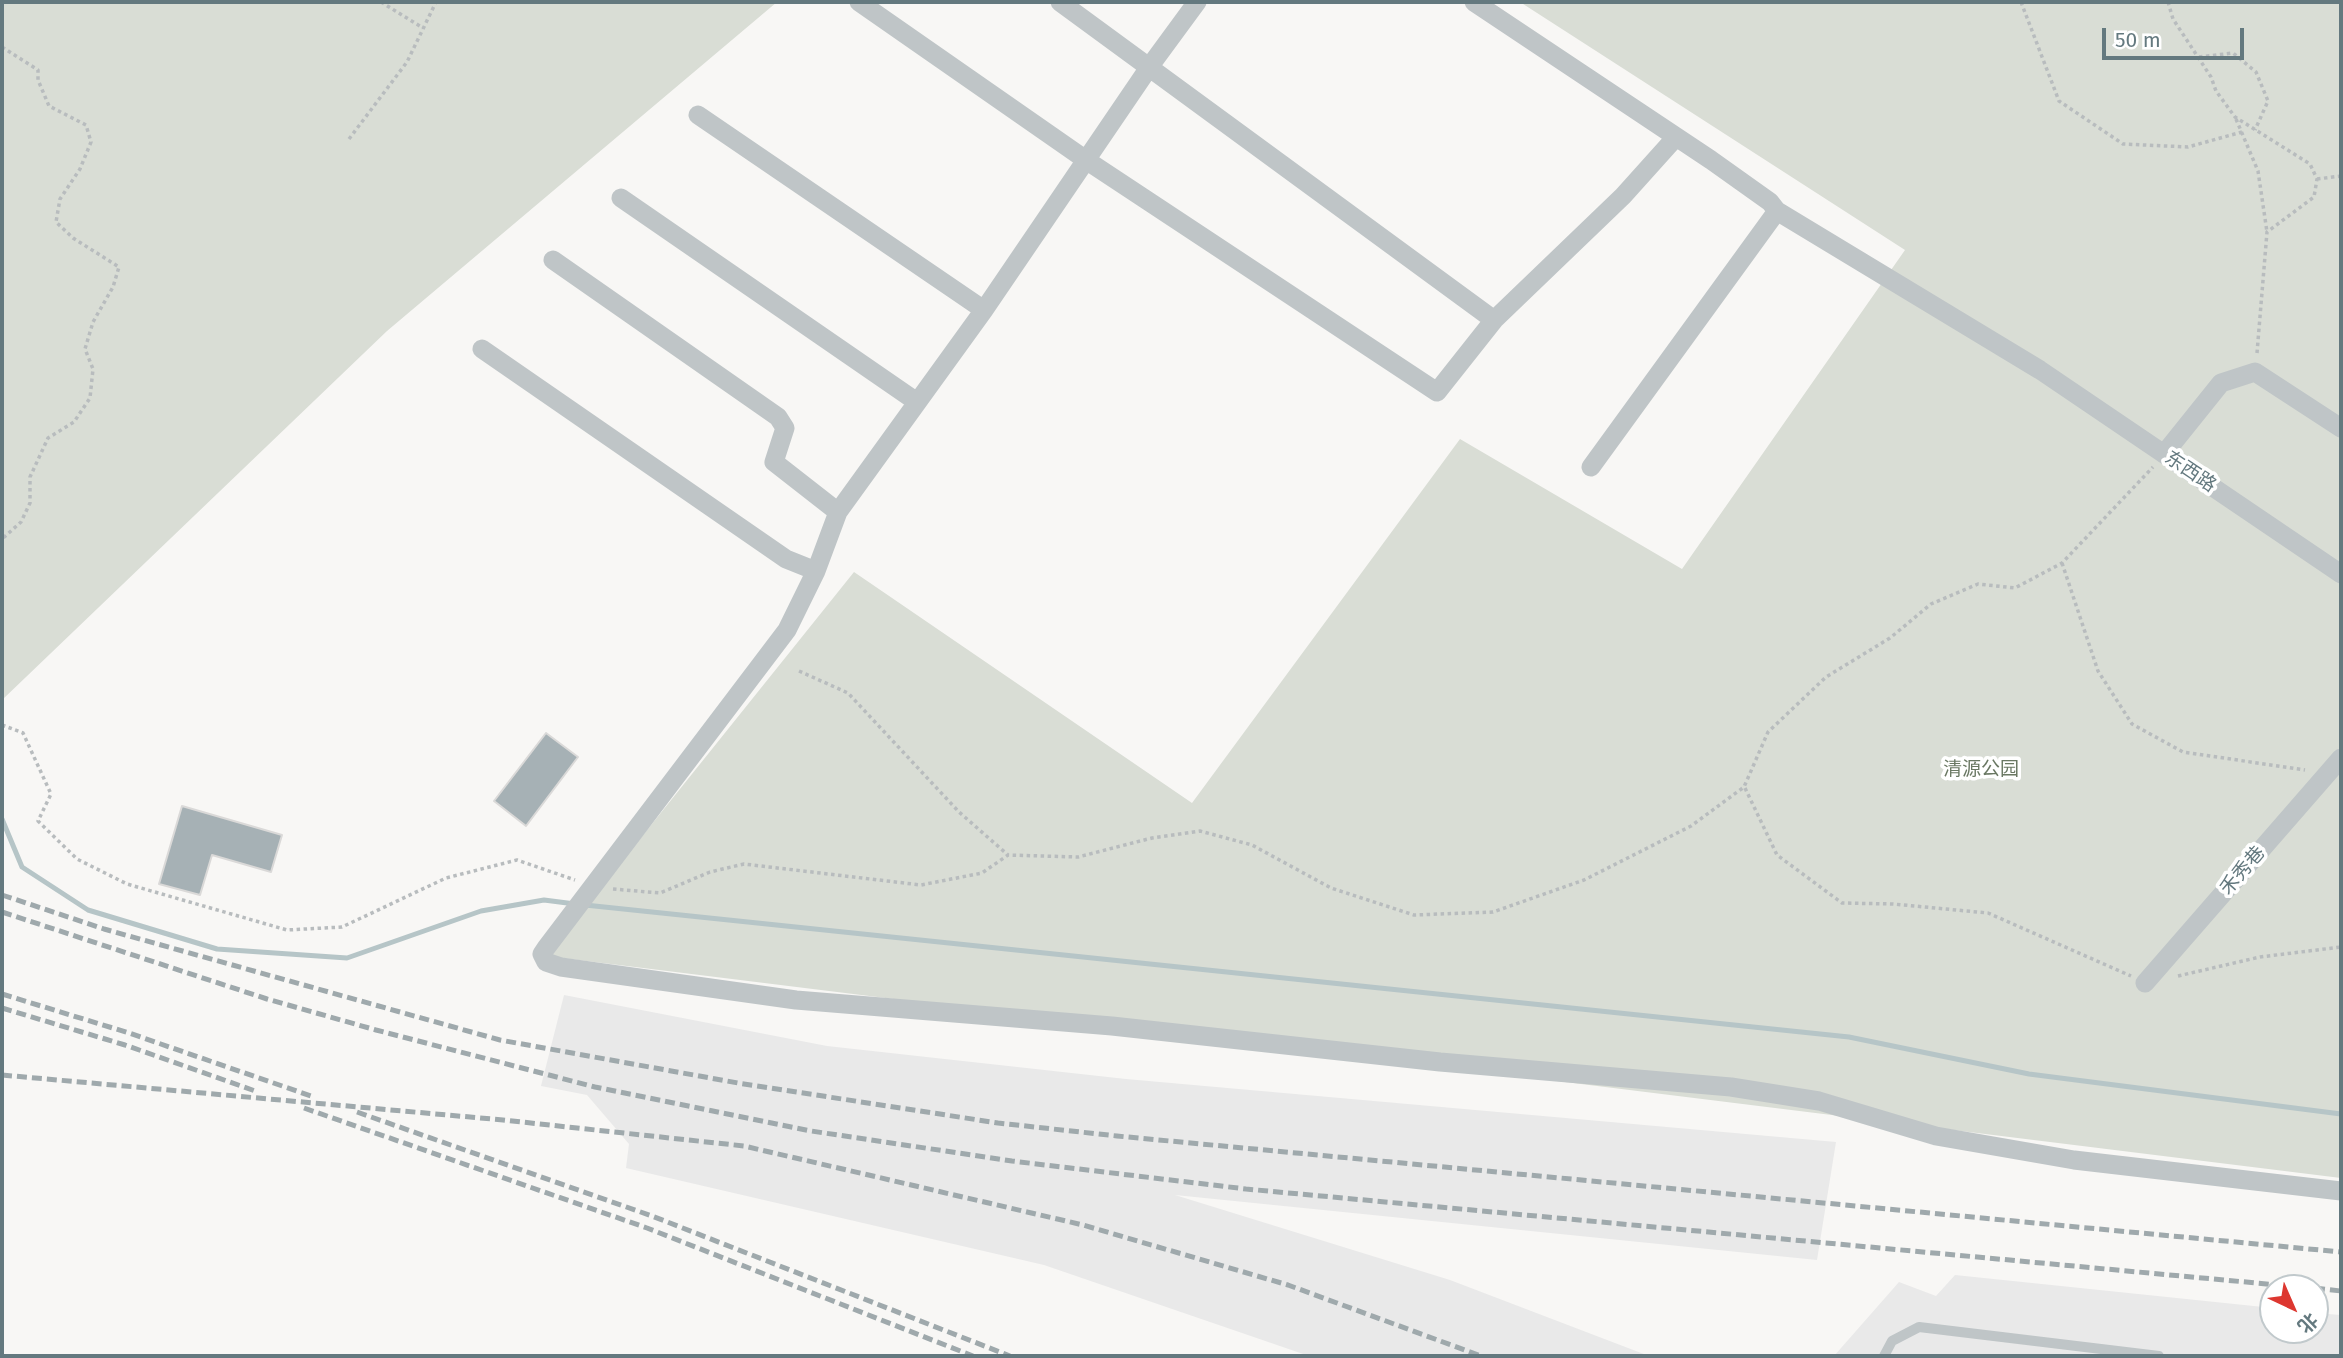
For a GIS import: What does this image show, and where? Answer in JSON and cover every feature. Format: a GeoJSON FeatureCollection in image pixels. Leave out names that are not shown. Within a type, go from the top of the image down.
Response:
{"type":"FeatureCollection","features":[{"type":"Feature","properties":{"kind":"street"},"geometry":{"type":"LineString","coordinates":[[859,2],[1086,160],[1437,392],[1494,320],[1623,196],[1676,137]]}},
{"type":"Feature","properties":{"kind":"street"},"geometry":{"type":"LineString","coordinates":[[1060,2],[1494,320]]}},
{"type":"Feature","properties":{"kind":"street"},"geometry":{"type":"LineString","coordinates":[[1198,2],[1150,66],[984,310],[838,512],[816,571],[787,629],[546,948],[542,954],[546,962],[561,967],[796,1000],[1112,1026],[1440,1062],[1731,1087],[1819,1101],[1936,1136],[2074,1160],[2341,1191]]}},
{"type":"Feature","properties":{"kind":"street","name":"东西路"},"geometry":{"type":"LineString","coordinates":[[1474,2],[1676,137],[1770,202],[1777,211],[2040,370],[2341,574]]}},
{"type":"Feature","properties":{"kind":"street"},"geometry":{"type":"LineString","coordinates":[[698,115],[984,310]]}},
{"type":"Feature","properties":{"kind":"street"},"geometry":{"type":"LineString","coordinates":[[621,198],[917,402]]}},
{"type":"Feature","properties":{"kind":"street"},"geometry":{"type":"LineString","coordinates":[[1591,467],[1777,211]]}},
{"type":"Feature","properties":{"kind":"street"},"geometry":{"type":"LineString","coordinates":[[553,260],[778,417],[785,428],[774,462],[838,512]]}},
{"type":"Feature","properties":{"kind":"street"},"geometry":{"type":"LineString","coordinates":[[482,349],[786,559],[816,571]]}},
{"type":"Feature","properties":{"kind":"street"},"geometry":{"type":"LineString","coordinates":[[2164,454],[2221,383],[2255,372],[2341,428]]}},
{"type":"Feature","properties":{"kind":"street","name":"禾秀巷"},"geometry":{"type":"LineString","coordinates":[[2145,983],[2341,758]]}},
{"type":"Feature","properties":{"kind":"lane"},"geometry":{"type":"LineString","coordinates":[[1884,1356],[1892,1341],[1919,1327],[2158,1356]]}},
{"type":"Feature","properties":{"kind":"path"},"geometry":{"type":"LineString","coordinates":[[381,2],[424,28]]}},
{"type":"Feature","properties":{"kind":"path"},"geometry":{"type":"LineString","coordinates":[[349,139],[407,62],[436,2]]}},
{"type":"Feature","properties":{"kind":"path"},"geometry":{"type":"LineString","coordinates":[[2021,2],[2059,101],[2123,144],[2188,147],[2242,132]]}},
{"type":"Feature","properties":{"kind":"path"},"geometry":{"type":"LineString","coordinates":[[2168,2],[2173,19],[2211,77],[2216,91],[2235,117],[2258,171],[2267,232],[2255,372]]}},
{"type":"Feature","properties":{"kind":"path"},"geometry":{"type":"LineString","coordinates":[[2,47],[38,70],[38,80],[50,106],[86,125],[91,142],[80,169],[60,198],[56,222],[74,238],[119,267],[113,287],[93,322],[85,349],[93,369],[90,398],[75,422],[48,438],[30,477],[30,503],[21,523],[2,540]]}},
{"type":"Feature","properties":{"kind":"path"},"geometry":{"type":"LineString","coordinates":[[2198,57],[2233,53],[2256,72],[2268,101],[2255,130]]}},
{"type":"Feature","properties":{"kind":"path"},"geometry":{"type":"LineString","coordinates":[[2235,117],[2310,164],[2317,179],[2314,197],[2267,232]]}},
{"type":"Feature","properties":{"kind":"path"},"geometry":{"type":"LineString","coordinates":[[2317,179],[2341,176]]}},
{"type":"Feature","properties":{"kind":"path"},"geometry":{"type":"LineString","coordinates":[[2,725],[23,733],[51,794],[38,821],[77,859],[127,884],[287,930],[342,927],[446,878],[517,860],[592,890],[660,893],[710,872],[744,864],[921,885],[982,873],[1008,855],[1079,857],[1152,838],[1200,831],[1252,845],[1331,888],[1414,915],[1493,912],[1584,880],[1690,826],[1745,788],[1768,732],[1826,677],[1890,638],[1931,604],[1978,584],[2015,588],[2062,563],[2164,454]]}},
{"type":"Feature","properties":{"kind":"path"},"geometry":{"type":"LineString","coordinates":[[2062,563],[2098,671],[2132,724],[2183,752],[2328,773]]}},
{"type":"Feature","properties":{"kind":"path"},"geometry":{"type":"LineString","coordinates":[[799,671],[848,693],[959,812],[1008,855]]}},
{"type":"Feature","properties":{"kind":"path"},"geometry":{"type":"LineString","coordinates":[[1745,788],[1777,855],[1842,903],[1893,904],[1988,913],[2059,942],[2145,983],[2260,957],[2341,947]]}},
{"type":"Feature","properties":{"kind":"shaded area"},"geometry":{"type":"Polygon","coordinates":[[[564,995],[827,1046],[1126,1079],[1836,1142],[1817,1260],[1175,1195],[1450,1280],[1649,1356],[1309,1356],[1044,1265],[626,1168],[629,1144],[587,1095],[541,1086],[564,995]]]}},
{"type":"Feature","properties":{"kind":"shaded area"},"geometry":{"type":"Polygon","coordinates":[[[1955,1275],[2259,1307],[2259,1344],[2329,1344],[2329,1314],[2341,1315],[2341,1356],[1834,1356],[1899,1282],[1936,1296],[1955,1275]]]}},
{"type":"Feature","properties":{"kind":"green space"},"geometry":{"type":"Polygon","coordinates":[[[2,2],[777,2],[387,331],[2,700],[2,2]]]}},
{"type":"Feature","properties":{"kind":"green space","name":"清源公园"},"geometry":{"type":"Polygon","coordinates":[[[1520,2],[2341,2],[2341,1178],[546,956],[854,572],[1192,803],[1460,439],[1682,569],[1905,250],[1520,2]]]}},
{"type":"Feature","properties":{"kind":"building"},"geometry":{"type":"Polygon","coordinates":[[[546,733],[578,757],[526,826],[494,801],[546,733]]]}},
{"type":"Feature","properties":{"kind":"building"},"geometry":{"type":"Polygon","coordinates":[[[182,806],[282,835],[271,872],[212,855],[200,895],[159,884],[182,806]]]}},
{"type":"Feature","properties":{"kind":"waterway"},"geometry":{"type":"LineString","coordinates":[[2,819],[22,867],[88,910],[217,949],[347,958],[481,911],[544,900],[575,904]]}},
{"type":"Feature","properties":{"kind":"waterway"},"geometry":{"type":"LineString","coordinates":[[585,905],[1849,1037],[2029,1074],[2341,1114]]}},
{"type":"Feature","properties":{"kind":"railway"},"geometry":{"type":"LineString","coordinates":[[2,895],[104,929],[500,1040],[738,1083],[998,1123],[2341,1252]]}},
{"type":"Feature","properties":{"kind":"railway"},"geometry":{"type":"LineString","coordinates":[[2,912],[267,999],[376,1030],[595,1087],[811,1131],[1012,1161],[1246,1189],[2259,1283]]}},
{"type":"Feature","properties":{"kind":"railway"},"geometry":{"type":"LineString","coordinates":[[2,994],[129,1033],[314,1097]]}},
{"type":"Feature","properties":{"kind":"railway"},"geometry":{"type":"LineString","coordinates":[[2,1008],[125,1045],[258,1092]]}},
{"type":"Feature","properties":{"kind":"railway"},"geometry":{"type":"LineString","coordinates":[[2,1075],[503,1120],[744,1146],[1083,1225],[1288,1285],[1481,1356]]}},
{"type":"Feature","properties":{"kind":"railway"},"geometry":{"type":"LineString","coordinates":[[304,1108],[647,1228],[973,1356]]}},
{"type":"Feature","properties":{"kind":"railway"},"geometry":{"type":"LineString","coordinates":[[357,1112],[652,1216],[1010,1356]]}},
{"type":"Feature","properties":{"kind":"railway"},"geometry":{"type":"LineString","coordinates":[[2329,1290],[2341,1291]]}}]}
